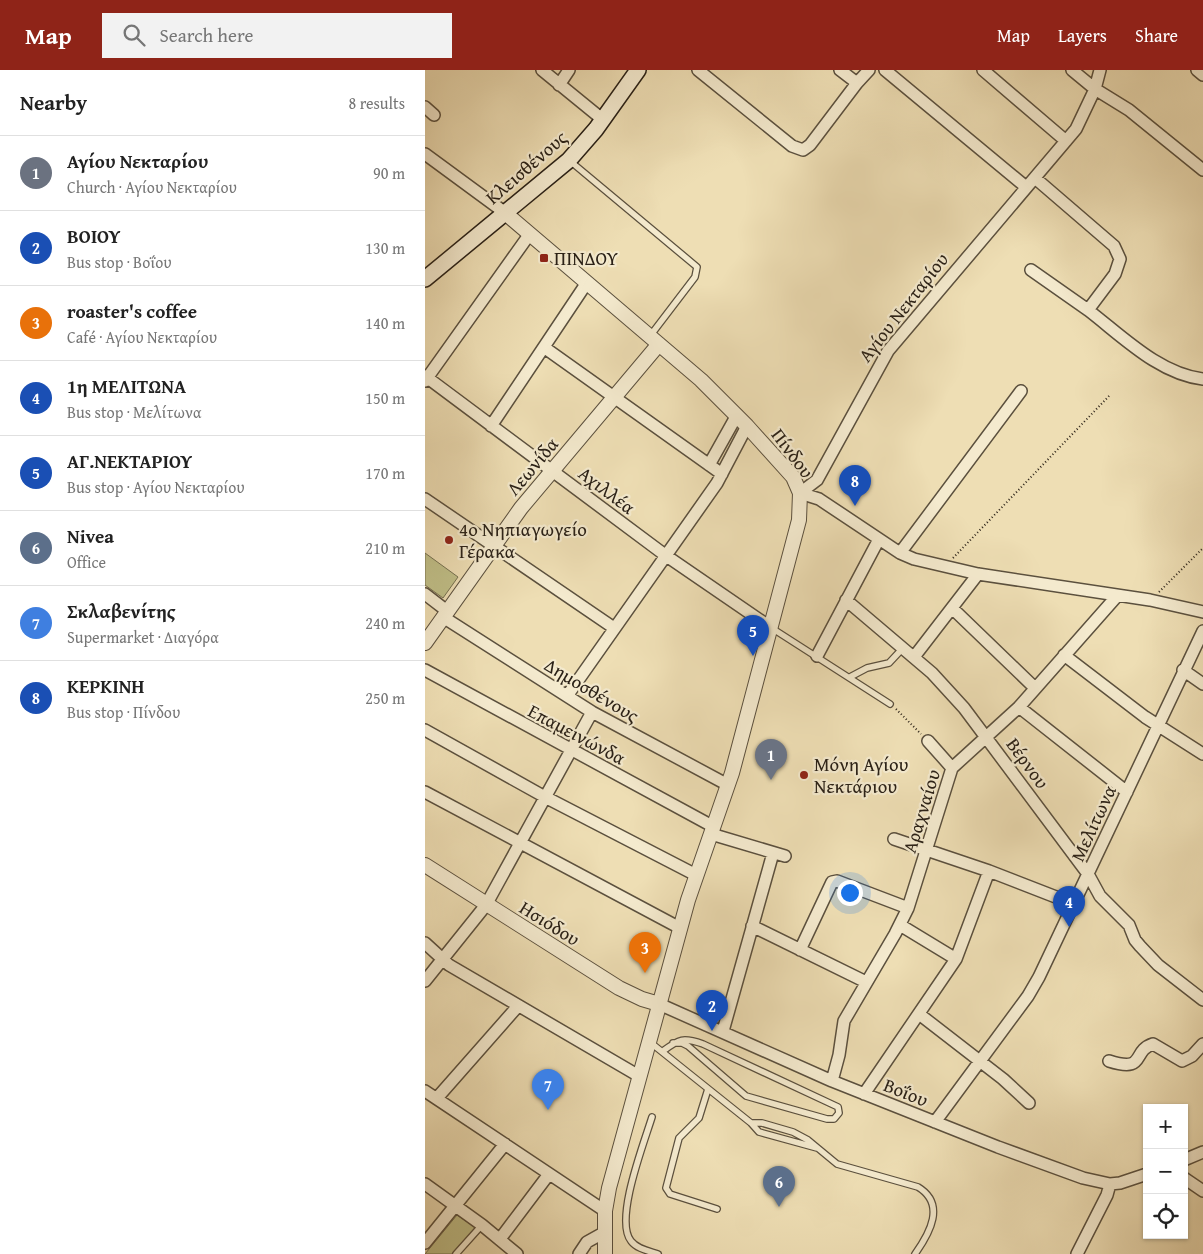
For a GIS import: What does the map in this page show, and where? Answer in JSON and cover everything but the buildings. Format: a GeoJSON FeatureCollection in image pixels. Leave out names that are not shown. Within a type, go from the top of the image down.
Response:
{"type":"FeatureCollection","features":[{"type":"Feature","properties":{"kind":"main road","name":"Κλεισθένους"},"geometry":{"type":"LineString","coordinates":[[425,279],[569,160],[638,70]]}},
{"type":"Feature","properties":{"kind":"street"},"geometry":{"type":"LineString","coordinates":[[542,70],[602,119]]}},
{"type":"Feature","properties":{"kind":"street"},"geometry":{"type":"LineString","coordinates":[[559,85],[569,70]]}},
{"type":"Feature","properties":{"kind":"street"},"geometry":{"type":"LineString","coordinates":[[698,70],[792,146],[803,150],[810,146],[857,83],[869,70]]}},
{"type":"Feature","properties":{"kind":"street"},"geometry":{"type":"LineString","coordinates":[[840,70],[857,83]]}},
{"type":"Feature","properties":{"kind":"street"},"geometry":{"type":"LineString","coordinates":[[885,70],[1026,187]]}},
{"type":"Feature","properties":{"kind":"street"},"geometry":{"type":"LineString","coordinates":[[983,70],[1066,141]]}},
{"type":"Feature","properties":{"kind":"street"},"geometry":{"type":"LineString","coordinates":[[1072,70],[1095,89],[1129,110],[1203,170]]}},
{"type":"Feature","properties":{"kind":"street","name":"Αγίου Νεκταρίου"},"geometry":{"type":"LineString","coordinates":[[800,493],[817,480],[887,351],[1035,178],[1081,121],[1095,89],[1100,70]]}},
{"type":"Feature","properties":{"kind":"street"},"geometry":{"type":"LineString","coordinates":[[1197,70],[1203,75]]}},
{"type":"Feature","properties":{"kind":"street"},"geometry":{"type":"LineString","coordinates":[[425,107],[435,116]]}},
{"type":"Feature","properties":{"kind":"street"},"geometry":{"type":"LineString","coordinates":[[425,154],[504,212]]}},
{"type":"Feature","properties":{"kind":"street"},"geometry":{"type":"LineString","coordinates":[[1035,178],[1114,246],[1120,259],[1115,274],[1088,310]]}},
{"type":"Feature","properties":{"kind":"street","name":"Πίνδου"},"geometry":{"type":"LineString","coordinates":[[504,212],[586,284],[655,340],[737,415],[786,467],[800,493],[819,499],[900,553],[945,567],[978,574],[1150,600],[1203,612]]}},
{"type":"Feature","properties":{"kind":"street"},"geometry":{"type":"LineString","coordinates":[[426,378],[529,235]]}},
{"type":"Feature","properties":{"kind":"street"},"geometry":{"type":"LineString","coordinates":[[1031,270],[1153,359],[1186,377],[1203,379]]}},
{"type":"Feature","properties":{"kind":"street"},"geometry":{"type":"LineString","coordinates":[[491,426],[545,348],[586,284]]}},
{"type":"Feature","properties":{"kind":"street","name":"Λεωνίδα"},"geometry":{"type":"LineString","coordinates":[[425,643],[493,546],[552,470],[613,398],[655,340]]}},
{"type":"Feature","properties":{"kind":"street"},"geometry":{"type":"LineString","coordinates":[[545,348],[722,474]]}},
{"type":"Feature","properties":{"kind":"street","name":"Αχιλλέα"},"geometry":{"type":"LineString","coordinates":[[426,378],[665,556],[770,627]]}},
{"type":"Feature","properties":{"kind":"street"},"geometry":{"type":"LineString","coordinates":[[900,553],[1021,391]]}},
{"type":"Feature","properties":{"kind":"street"},"geometry":{"type":"LineString","coordinates":[[709,465],[737,415]]}},
{"type":"Feature","properties":{"kind":"street"},"geometry":{"type":"LineString","coordinates":[[567,696],[722,474],[747,426]]}},
{"type":"Feature","properties":{"kind":"street"},"geometry":{"type":"LineString","coordinates":[[605,1254],[605,1211],[639,1076],[680,928],[728,785],[799,520],[800,493]]}},
{"type":"Feature","properties":{"kind":"street"},"geometry":{"type":"LineString","coordinates":[[425,500],[614,628]]}},
{"type":"Feature","properties":{"kind":"street"},"geometry":{"type":"LineString","coordinates":[[817,656],[879,539]]}},
{"type":"Feature","properties":{"kind":"street"},"geometry":{"type":"LineString","coordinates":[[914,657],[978,574]]}},
{"type":"Feature","properties":{"kind":"street","name":"Δημοσθένους"},"geometry":{"type":"LineString","coordinates":[[425,594],[445,614],[592,712],[728,785]]}},
{"type":"Feature","properties":{"kind":"street","name":"Αραχναίου"},"geometry":{"type":"LineString","coordinates":[[831,1081],[839,1056],[844,1021],[901,925],[927,851],[952,768],[988,737],[1019,706],[1117,596]]}},
{"type":"Feature","properties":{"kind":"street","name":"Βέρνου"},"geometry":{"type":"LineString","coordinates":[[846,600],[914,657],[948,691],[988,737],[1088,874],[1100,896],[1125,920],[1135,940],[1159,965],[1203,1000]]}},
{"type":"Feature","properties":{"kind":"street"},"geometry":{"type":"LineString","coordinates":[[952,608],[1035,688]]}},
{"type":"Feature","properties":{"kind":"street","name":"Μελίτωνα"},"geometry":{"type":"LineString","coordinates":[[935,1122],[1028,996],[1074,904],[1203,631]]}},
{"type":"Feature","properties":{"kind":"street"},"geometry":{"type":"LineString","coordinates":[[1064,655],[1158,726],[1203,754]]}},
{"type":"Feature","properties":{"kind":"street","name":"Επαμεινώνδα"},"geometry":{"type":"LineString","coordinates":[[425,670],[713,831],[785,856]]}},
{"type":"Feature","properties":{"kind":"street"},"geometry":{"type":"LineString","coordinates":[[1183,670],[1203,684]]}},
{"type":"Feature","properties":{"kind":"street"},"geometry":{"type":"LineString","coordinates":[[1019,706],[1127,792]]}},
{"type":"Feature","properties":{"kind":"street"},"geometry":{"type":"LineString","coordinates":[[425,982],[485,905],[592,712]]}},
{"type":"Feature","properties":{"kind":"street"},"geometry":{"type":"LineString","coordinates":[[425,730],[545,797],[696,876]]}},
{"type":"Feature","properties":{"kind":"street"},"geometry":{"type":"LineString","coordinates":[[928,741],[952,768]]}},
{"type":"Feature","properties":{"kind":"street"},"geometry":{"type":"LineString","coordinates":[[425,792],[680,928]]}},
{"type":"Feature","properties":{"kind":"street"},"geometry":{"type":"LineString","coordinates":[[894,839],[989,871],[1074,904]]}},
{"type":"Feature","properties":{"kind":"street"},"geometry":{"type":"LineString","coordinates":[[723,1031],[773,853]]}},
{"type":"Feature","properties":{"kind":"street","name":"Ησιόδου"},"geometry":{"type":"LineString","coordinates":[[425,865],[485,905],[619,988],[642,999],[659,1004]]}},
{"type":"Feature","properties":{"kind":"street"},"geometry":{"type":"LineString","coordinates":[[865,1094],[956,959],[989,871]]}},
{"type":"Feature","properties":{"kind":"street"},"geometry":{"type":"LineString","coordinates":[[800,950],[832,882],[837,881],[908,908]]}},
{"type":"Feature","properties":{"kind":"street"},"geometry":{"type":"LineString","coordinates":[[901,925],[956,959]]}},
{"type":"Feature","properties":{"kind":"street"},"geometry":{"type":"LineString","coordinates":[[752,926],[866,982]]}},
{"type":"Feature","properties":{"kind":"street"},"geometry":{"type":"LineString","coordinates":[[425,943],[449,965],[639,1076]]}},
{"type":"Feature","properties":{"kind":"street","name":"Βοΐου"},"geometry":{"type":"LineString","coordinates":[[659,1004],[723,1031],[831,1081],[1022,1157],[1083,1178],[1110,1184],[1143,1175]]}},
{"type":"Feature","properties":{"kind":"street"},"geometry":{"type":"LineString","coordinates":[[437,1098],[518,1006]]}},
{"type":"Feature","properties":{"kind":"street"},"geometry":{"type":"LineString","coordinates":[[919,1014],[1003,1079],[1029,1103]]}},
{"type":"Feature","properties":{"kind":"street"},"geometry":{"type":"LineString","coordinates":[[1109,1062],[1128,1066],[1133,1064],[1149,1045],[1153,1044],[1182,1060],[1192,1056],[1203,1044]]}},
{"type":"Feature","properties":{"kind":"street"},"geometry":{"type":"LineString","coordinates":[[425,1090],[605,1211]]}},
{"type":"Feature","properties":{"kind":"street"},"geometry":{"type":"LineString","coordinates":[[425,1243],[505,1144]]}},
{"type":"Feature","properties":{"kind":"street"},"geometry":{"type":"LineString","coordinates":[[1188,1158],[1203,1152]]}},
{"type":"Feature","properties":{"kind":"street"},"geometry":{"type":"LineString","coordinates":[[500,1239],[549,1174]]}},
{"type":"Feature","properties":{"kind":"street"},"geometry":{"type":"LineString","coordinates":[[1188,1181],[1203,1190]]}},
{"type":"Feature","properties":{"kind":"street"},"geometry":{"type":"LineString","coordinates":[[425,1184],[482,1225],[517,1254]]}},
{"type":"Feature","properties":{"kind":"street"},"geometry":{"type":"LineString","coordinates":[[1077,1254],[1107,1195],[1110,1184]]}},
{"type":"Feature","properties":{"kind":"street"},"geometry":{"type":"LineString","coordinates":[[579,1254],[587,1242],[605,1232]]}},
{"type":"Feature","properties":{"kind":"lane"},"geometry":{"type":"LineString","coordinates":[[569,160],[697,267],[695,276],[655,340]]}},
{"type":"Feature","properties":{"kind":"lane"},"geometry":{"type":"LineString","coordinates":[[770,627],[890,704]]}},
{"type":"Feature","properties":{"kind":"lane"},"geometry":{"type":"LineString","coordinates":[[850,677],[867,668],[889,663],[903,648]]}},
{"type":"Feature","properties":{"kind":"lane"},"geometry":{"type":"LineString","coordinates":[[663,1052],[673,1043],[682,1039],[703,1044],[838,1107],[839,1113],[834,1119],[827,1119],[753,1099],[740,1092],[689,1046],[682,1043],[673,1043]]}},
{"type":"Feature","properties":{"kind":"lane"},"geometry":{"type":"LineString","coordinates":[[649,1042],[751,1122],[759,1132],[818,1148]]}},
{"type":"Feature","properties":{"kind":"lane"},"geometry":{"type":"LineString","coordinates":[[708,1089],[699,1118],[679,1138],[666,1188],[670,1194],[717,1209]]}},
{"type":"Feature","properties":{"kind":"lane"},"geometry":{"type":"LineString","coordinates":[[652,1117],[624,1218],[627,1236],[639,1251],[658,1254]]}},
{"type":"Feature","properties":{"kind":"lane"},"geometry":{"type":"LineString","coordinates":[[751,1122],[762,1123],[793,1132],[808,1140],[837,1164],[924,1190],[932,1201],[933,1222],[928,1236],[915,1254]]}},
{"type":"Feature","properties":{"kind":"lane"},"geometry":{"type":"LineString","coordinates":[[456,1254],[482,1225]]}},
{"type":"Feature","properties":{"kind":"path"},"geometry":{"type":"LineString","coordinates":[[945,567],[1110,395]]}},
{"type":"Feature","properties":{"kind":"path"},"geometry":{"type":"LineString","coordinates":[[1150,600],[1203,548]]}},
{"type":"Feature","properties":{"kind":"path"},"geometry":{"type":"LineString","coordinates":[[890,704],[928,741]]}},
{"type":"Feature","properties":{"kind":"shaded area"},"geometry":{"type":"Polygon","coordinates":[[[425,553],[458,577],[443,598],[425,585],[425,553]]]}},
{"type":"Feature","properties":{"kind":"shaded area"},"geometry":{"type":"Polygon","coordinates":[[[457,1215],[476,1228],[453,1254],[425,1254],[457,1215]]]}},
{"type":"Feature","properties":{"kind":"place","name":"ΠΙΝΔΟΥ"},"geometry":{"type":"Point","coordinates":[544,258]}},
{"type":"Feature","properties":{"kind":"place","name":"ΚΕΡΚΙΝΗ"},"geometry":{"type":"Point","coordinates":[855,506]}},
{"type":"Feature","properties":{"kind":"place","name":"4ο Νηπιαγωγείο Γέρακα"},"geometry":{"type":"Point","coordinates":[449,540]}},
{"type":"Feature","properties":{"kind":"place","name":"ΑΓ.ΝΕΚΤΑΡΙΟΥ"},"geometry":{"type":"Point","coordinates":[753,656]}},
{"type":"Feature","properties":{"kind":"place","name":"Μόνη Αγίου Νεκτάριου"},"geometry":{"type":"Point","coordinates":[804,775]}},
{"type":"Feature","properties":{"kind":"place","name":"Αγίου Νεκταρίου"},"geometry":{"type":"Point","coordinates":[771,780]}},
{"type":"Feature","properties":{"kind":"place","name":"1η ΜΕΛΙΤΩΝΑ"},"geometry":{"type":"Point","coordinates":[1069,927]}},
{"type":"Feature","properties":{"kind":"place","name":"roaster's coffee"},"geometry":{"type":"Point","coordinates":[645,973]}},
{"type":"Feature","properties":{"kind":"place","name":"ΒΟΙΟΥ"},"geometry":{"type":"Point","coordinates":[712,1031]}},
{"type":"Feature","properties":{"kind":"place","name":"Σκλαβενίτης"},"geometry":{"type":"Point","coordinates":[548,1110]}},
{"type":"Feature","properties":{"kind":"place","name":"Nivea"},"geometry":{"type":"Point","coordinates":[779,1207]}}]}
